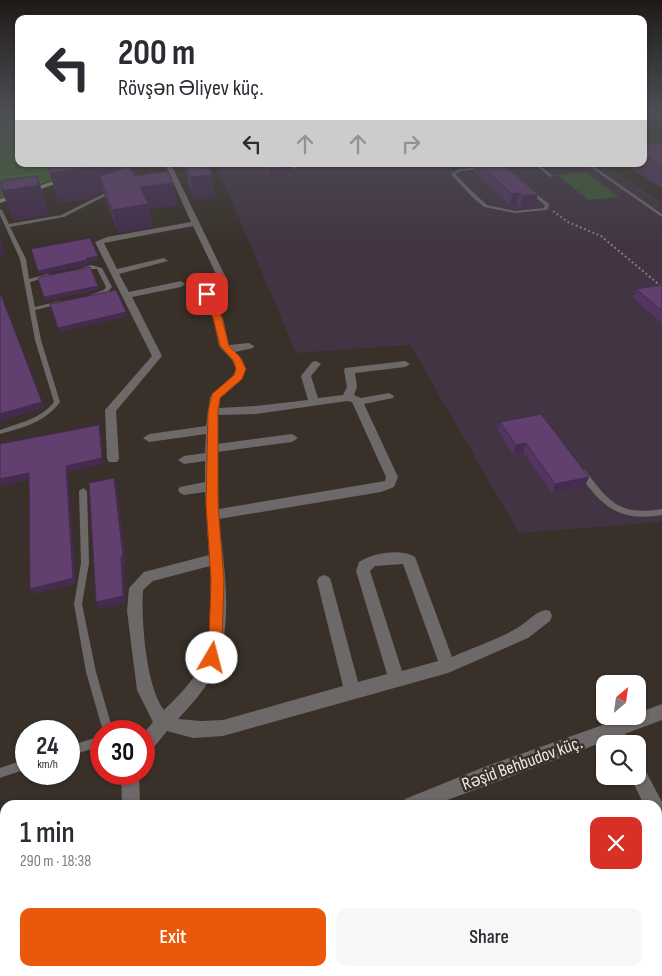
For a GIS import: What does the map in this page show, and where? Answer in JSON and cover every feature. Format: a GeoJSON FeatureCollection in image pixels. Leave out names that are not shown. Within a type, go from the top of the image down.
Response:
{"type":"FeatureCollection","features":[{"type":"Feature","properties":{"kind":"main road"},"geometry":{"type":"LineString","coordinates":[[0,202],[72,176]]}},
{"type":"Feature","properties":{"kind":"street"},"geometry":{"type":"LineString","coordinates":[[155,732],[200,681],[212,658],[216,640],[217,558],[213,515],[211,429],[215,396],[241,373],[240,363],[227,350],[223,342],[218,318],[207,296],[222,284],[222,278],[169,167]]}},
{"type":"Feature","properties":{"kind":"street"},"geometry":{"type":"LineString","coordinates":[[114,459],[111,410],[156,356],[128,295],[99,244],[102,241],[196,223]]}},
{"type":"Feature","properties":{"kind":"street"},"geometry":{"type":"LineString","coordinates":[[116,272],[164,261]]}},
{"type":"Feature","properties":{"kind":"street"},"geometry":{"type":"LineString","coordinates":[[128,295],[181,284]]}},
{"type":"Feature","properties":{"kind":"street"},"geometry":{"type":"LineString","coordinates":[[227,350],[249,346]]}},
{"type":"Feature","properties":{"kind":"street"},"geometry":{"type":"LineString","coordinates":[[314,402],[306,376],[316,364]]}},
{"type":"Feature","properties":{"kind":"street"},"geometry":{"type":"LineString","coordinates":[[213,515],[390,484],[392,477],[353,400],[349,370],[406,364]]}},
{"type":"Feature","properties":{"kind":"street"},"geometry":{"type":"LineString","coordinates":[[213,412],[243,411],[314,402],[389,396]]}},
{"type":"Feature","properties":{"kind":"street"},"geometry":{"type":"LineString","coordinates":[[149,438],[211,429]]}},
{"type":"Feature","properties":{"kind":"street"},"geometry":{"type":"LineString","coordinates":[[184,460],[292,438]]}},
{"type":"Feature","properties":{"kind":"street"},"geometry":{"type":"LineString","coordinates":[[184,490],[212,486]]}},
{"type":"Feature","properties":{"kind":"street"},"geometry":{"type":"LineString","coordinates":[[217,558],[149,576],[136,588],[134,611],[145,690],[150,703],[164,721],[192,730],[208,731],[448,666],[523,634],[544,616]]}},
{"type":"Feature","properties":{"kind":"street"},"geometry":{"type":"LineString","coordinates":[[398,680],[363,572],[364,566],[372,561],[405,558],[410,561],[448,666]]}},
{"type":"Feature","properties":{"kind":"street"},"geometry":{"type":"LineString","coordinates":[[324,580],[352,691]]}},
{"type":"Feature","properties":{"kind":"street","name":"Rəşid Behbudov küç."},"geometry":{"type":"LineString","coordinates":[[620,735],[662,712]]}},
{"type":"Feature","properties":{"kind":"street","name":"Rəşid Behbudov küç."},"geometry":{"type":"LineString","coordinates":[[442,799],[596,744]]}},
{"type":"Feature","properties":{"kind":"street"},"geometry":{"type":"LineString","coordinates":[[130,785],[131,800]]}},
{"type":"Feature","properties":{"kind":"street"},"geometry":{"type":"LineString","coordinates":[[644,785],[651,800]]}},
{"type":"Feature","properties":{"kind":"lane"},"geometry":{"type":"LineString","coordinates":[[486,167],[460,170],[453,174],[486,206],[515,212],[541,210],[548,207],[528,188]]}},
{"type":"Feature","properties":{"kind":"lane"},"geometry":{"type":"LineString","coordinates":[[540,167],[551,176]]}},
{"type":"Feature","properties":{"kind":"lane"},"geometry":{"type":"LineString","coordinates":[[592,167],[662,216]]}},
{"type":"Feature","properties":{"kind":"lane"},"geometry":{"type":"LineString","coordinates":[[8,226],[62,216],[109,192],[122,188]]}},
{"type":"Feature","properties":{"kind":"lane"},"geometry":{"type":"LineString","coordinates":[[0,210],[23,259],[38,340],[57,402],[52,410],[41,417],[0,432]]}},
{"type":"Feature","properties":{"kind":"lane"},"geometry":{"type":"LineString","coordinates":[[72,271],[99,268],[109,286],[106,291],[85,297]]}},
{"type":"Feature","properties":{"kind":"lane"},"geometry":{"type":"LineString","coordinates":[[27,281],[53,275]]}},
{"type":"Feature","properties":{"kind":"lane"},"geometry":{"type":"LineString","coordinates":[[32,309],[67,301]]}},
{"type":"Feature","properties":{"kind":"lane"},"geometry":{"type":"LineString","coordinates":[[578,467],[602,498],[610,505],[627,513],[637,515],[662,512]]}},
{"type":"Feature","properties":{"kind":"lane"},"geometry":{"type":"LineString","coordinates":[[83,491],[85,563],[78,604],[91,672],[105,720]]}},
{"type":"Feature","properties":{"kind":"lane"},"geometry":{"type":"LineString","coordinates":[[0,772],[15,767]]}},
{"type":"Feature","properties":{"kind":"path"},"geometry":{"type":"LineString","coordinates":[[0,177],[57,172]]}},
{"type":"Feature","properties":{"kind":"path"},"geometry":{"type":"LineString","coordinates":[[548,207],[568,222],[601,236],[662,287]]}},
{"type":"Feature","properties":{"kind":"shaded area"},"geometry":{"type":"Polygon","coordinates":[[[217,167],[608,167],[662,202],[662,522],[519,533],[410,345],[296,353],[217,167]]]}},
{"type":"Feature","properties":{"kind":"green space"},"geometry":{"type":"Polygon","coordinates":[[[0,157],[15,157],[15,167],[91,167],[0,198],[0,157]]]}},
{"type":"Feature","properties":{"kind":"green space"},"geometry":{"type":"Polygon","coordinates":[[[586,172],[619,197],[589,200],[557,175],[586,172]]]}},
{"type":"Feature","properties":{"kind":"building"},"geometry":{"type":"Polygon","coordinates":[[[647,157],[647,157],[662,157],[662,166],[647,157]]]}},
{"type":"Feature","properties":{"kind":"building"},"geometry":{"type":"Polygon","coordinates":[[[48,167],[84,167],[80,169],[50,173],[48,167]]]}},
{"type":"Feature","properties":{"kind":"building"},"geometry":{"type":"Polygon","coordinates":[[[130,167],[135,176],[168,171],[173,183],[140,187],[148,204],[112,210],[100,176],[130,167]]]}},
{"type":"Feature","properties":{"kind":"building"},"geometry":{"type":"Polygon","coordinates":[[[187,167],[209,167],[212,175],[190,177],[187,167]]]}},
{"type":"Feature","properties":{"kind":"building"},"geometry":{"type":"Polygon","coordinates":[[[267,167],[286,167],[268,169],[267,167]]]}},
{"type":"Feature","properties":{"kind":"building"},"geometry":{"type":"Polygon","coordinates":[[[482,167],[506,167],[538,194],[523,196],[519,193],[512,194],[482,167]]]}},
{"type":"Feature","properties":{"kind":"building"},"geometry":{"type":"Polygon","coordinates":[[[37,176],[39,185],[2,191],[1,181],[37,176]]]}},
{"type":"Feature","properties":{"kind":"building"},"geometry":{"type":"Polygon","coordinates":[[[90,238],[98,256],[38,271],[31,249],[90,238]]]}},
{"type":"Feature","properties":{"kind":"building"},"geometry":{"type":"Polygon","coordinates":[[[90,267],[98,286],[44,297],[38,279],[40,277],[90,267]]]}},
{"type":"Feature","properties":{"kind":"building"},"geometry":{"type":"Polygon","coordinates":[[[662,285],[662,311],[636,289],[662,285]]]}},
{"type":"Feature","properties":{"kind":"building"},"geometry":{"type":"Polygon","coordinates":[[[116,290],[126,312],[58,328],[50,304],[116,290]]]}},
{"type":"Feature","properties":{"kind":"building"},"geometry":{"type":"Polygon","coordinates":[[[0,295],[42,402],[0,414],[0,295]]]}},
{"type":"Feature","properties":{"kind":"building"},"geometry":{"type":"Polygon","coordinates":[[[541,414],[589,477],[555,484],[526,443],[516,445],[500,422],[541,414]]]}},
{"type":"Feature","properties":{"kind":"building"},"geometry":{"type":"Polygon","coordinates":[[[99,425],[102,458],[66,466],[73,578],[30,589],[29,473],[0,479],[0,444],[99,425]]]}},
{"type":"Feature","properties":{"kind":"building"},"geometry":{"type":"Polygon","coordinates":[[[114,478],[123,556],[121,557],[123,596],[96,602],[89,483],[114,478]]]}},
{"type":"Feature","properties":{"kind":"route"},"geometry":{"type":"LineString","coordinates":[[207,294],[218,318],[224,346],[240,363],[241,369],[239,377],[215,396],[214,399],[211,429],[212,505],[218,580],[216,640],[212,658]]}}]}
